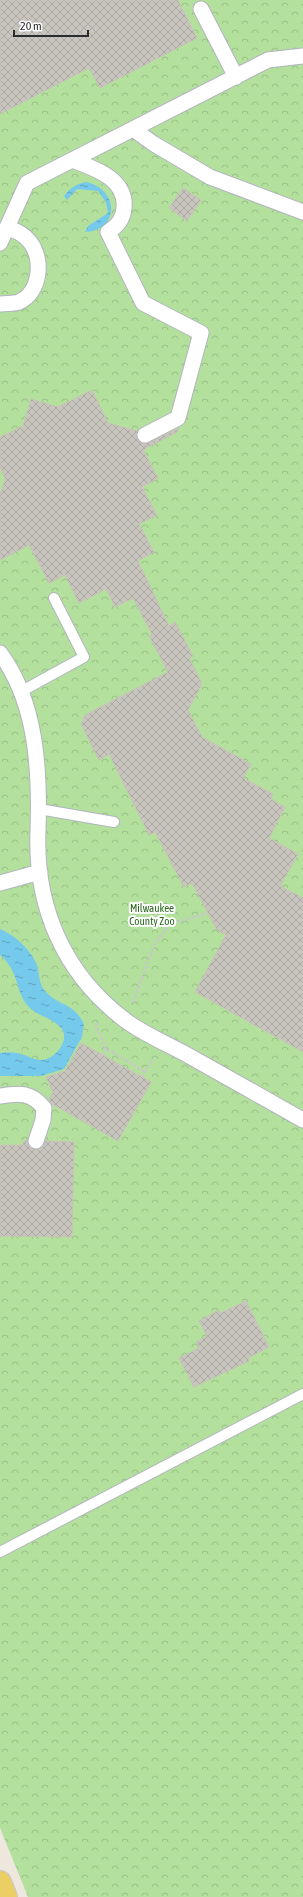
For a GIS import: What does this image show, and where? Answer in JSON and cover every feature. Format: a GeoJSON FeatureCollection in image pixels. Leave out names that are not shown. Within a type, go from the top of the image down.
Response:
{"type":"FeatureCollection","features":[{"type":"Feature","properties":{"kind":"main road"},"geometry":{"type":"LineString","coordinates":[[0,1882],[6,1897]]}},
{"type":"Feature","properties":{"kind":"street"},"geometry":{"type":"LineString","coordinates":[[201,9],[236,77]]}},
{"type":"Feature","properties":{"kind":"street"},"geometry":{"type":"LineString","coordinates":[[0,243],[26,183],[268,60],[303,56]]}},
{"type":"Feature","properties":{"kind":"street"},"geometry":{"type":"LineString","coordinates":[[133,129],[154,144],[210,177],[303,212]]}},
{"type":"Feature","properties":{"kind":"street"},"geometry":{"type":"LineString","coordinates":[[72,160],[99,171],[110,178],[123,193],[124,213],[119,223],[108,232],[143,304],[202,333],[178,418],[145,435]]}},
{"type":"Feature","properties":{"kind":"street"},"geometry":{"type":"LineString","coordinates":[[0,304],[18,302],[31,293],[39,278],[37,261],[31,244],[20,233],[7,227]]}},
{"type":"Feature","properties":{"kind":"street"},"geometry":{"type":"LineString","coordinates":[[0,653],[22,691],[36,749],[39,808],[38,841],[42,891],[56,933],[73,968],[94,993],[126,1021],[303,1120]]}},
{"type":"Feature","properties":{"kind":"street"},"geometry":{"type":"LineString","coordinates":[[0,883],[40,872]]}},
{"type":"Feature","properties":{"kind":"street"},"geometry":{"type":"LineString","coordinates":[[0,1096],[26,1094],[37,1100],[44,1108],[43,1120],[36,1141]]}},
{"type":"Feature","properties":{"kind":"lane"},"geometry":{"type":"LineString","coordinates":[[22,691],[84,657],[54,598]]}},
{"type":"Feature","properties":{"kind":"lane"},"geometry":{"type":"LineString","coordinates":[[39,808],[114,822]]}},
{"type":"Feature","properties":{"kind":"lane"},"geometry":{"type":"LineString","coordinates":[[0,1552],[303,1394]]}},
{"type":"Feature","properties":{"kind":"path"},"geometry":{"type":"LineString","coordinates":[[126,1021],[155,943],[170,924],[208,913]]}},
{"type":"Feature","properties":{"kind":"path"},"geometry":{"type":"LineString","coordinates":[[99,1036],[106,1049],[145,1072]]}},
{"type":"Feature","properties":{"kind":"path"},"geometry":{"type":"LineString","coordinates":[[103,1055],[106,1049]]}},
{"type":"Feature","properties":{"kind":"green space","name":"Milwaukee County Zoo"},"geometry":{"type":"Polygon","coordinates":[[[0,0],[303,0],[303,1897],[28,1897],[0,1828],[0,0]]]}},
{"type":"Feature","properties":{"kind":"water"},"geometry":{"type":"Polygon","coordinates":[[[87,182],[106,193],[110,202],[111,210],[109,218],[104,225],[96,230],[85,232],[88,226],[108,213],[106,202],[98,191],[77,189],[67,200],[64,196],[74,186],[87,182]]]}},
{"type":"Feature","properties":{"kind":"water"},"geometry":{"type":"Polygon","coordinates":[[[0,929],[17,939],[31,954],[37,965],[44,990],[57,1001],[76,1012],[84,1024],[82,1037],[64,1069],[41,1076],[0,1076],[0,1053],[16,1053],[36,1059],[47,1059],[57,1052],[63,1042],[64,1037],[60,1027],[27,1005],[20,992],[11,968],[0,955],[0,929]]]}},
{"type":"Feature","properties":{"kind":"building"},"geometry":{"type":"Polygon","coordinates":[[[0,0],[178,0],[197,38],[100,88],[89,68],[0,114],[0,0]]]}},
{"type":"Feature","properties":{"kind":"building"},"geometry":{"type":"Polygon","coordinates":[[[183,188],[201,200],[187,221],[169,208],[183,188]]]}},
{"type":"Feature","properties":{"kind":"building"},"geometry":{"type":"Polygon","coordinates":[[[92,390],[108,423],[137,431],[137,439],[140,443],[149,443],[179,428],[177,432],[143,450],[158,478],[142,487],[157,515],[139,524],[154,552],[138,561],[169,626],[175,622],[193,656],[189,658],[202,684],[188,710],[202,737],[251,764],[243,778],[273,794],[271,799],[285,807],[269,838],[298,854],[280,886],[303,898],[303,1052],[195,992],[226,935],[217,930],[192,883],[184,887],[155,832],[149,835],[109,754],[99,760],[81,724],[85,715],[168,672],[149,636],[152,634],[133,598],[115,607],[106,589],[79,603],[65,575],[49,583],[29,545],[0,560],[0,495],[5,478],[0,468],[0,437],[23,426],[31,399],[58,407],[92,390]]]}},
{"type":"Feature","properties":{"kind":"building"},"geometry":{"type":"Polygon","coordinates":[[[81,1043],[151,1082],[118,1141],[52,1104],[49,1100],[53,1092],[46,1077],[65,1071],[81,1043]]]}},
{"type":"Feature","properties":{"kind":"building"},"geometry":{"type":"Polygon","coordinates":[[[23,1141],[27,1141],[30,1147],[37,1150],[42,1147],[45,1141],[74,1142],[72,1237],[0,1236],[0,1145],[23,1145],[23,1141]]]}},
{"type":"Feature","properties":{"kind":"building"},"geometry":{"type":"Polygon","coordinates":[[[246,1301],[269,1347],[248,1358],[249,1361],[194,1387],[179,1358],[199,1348],[196,1342],[207,1336],[199,1321],[219,1310],[221,1313],[246,1301]]]}}]}
